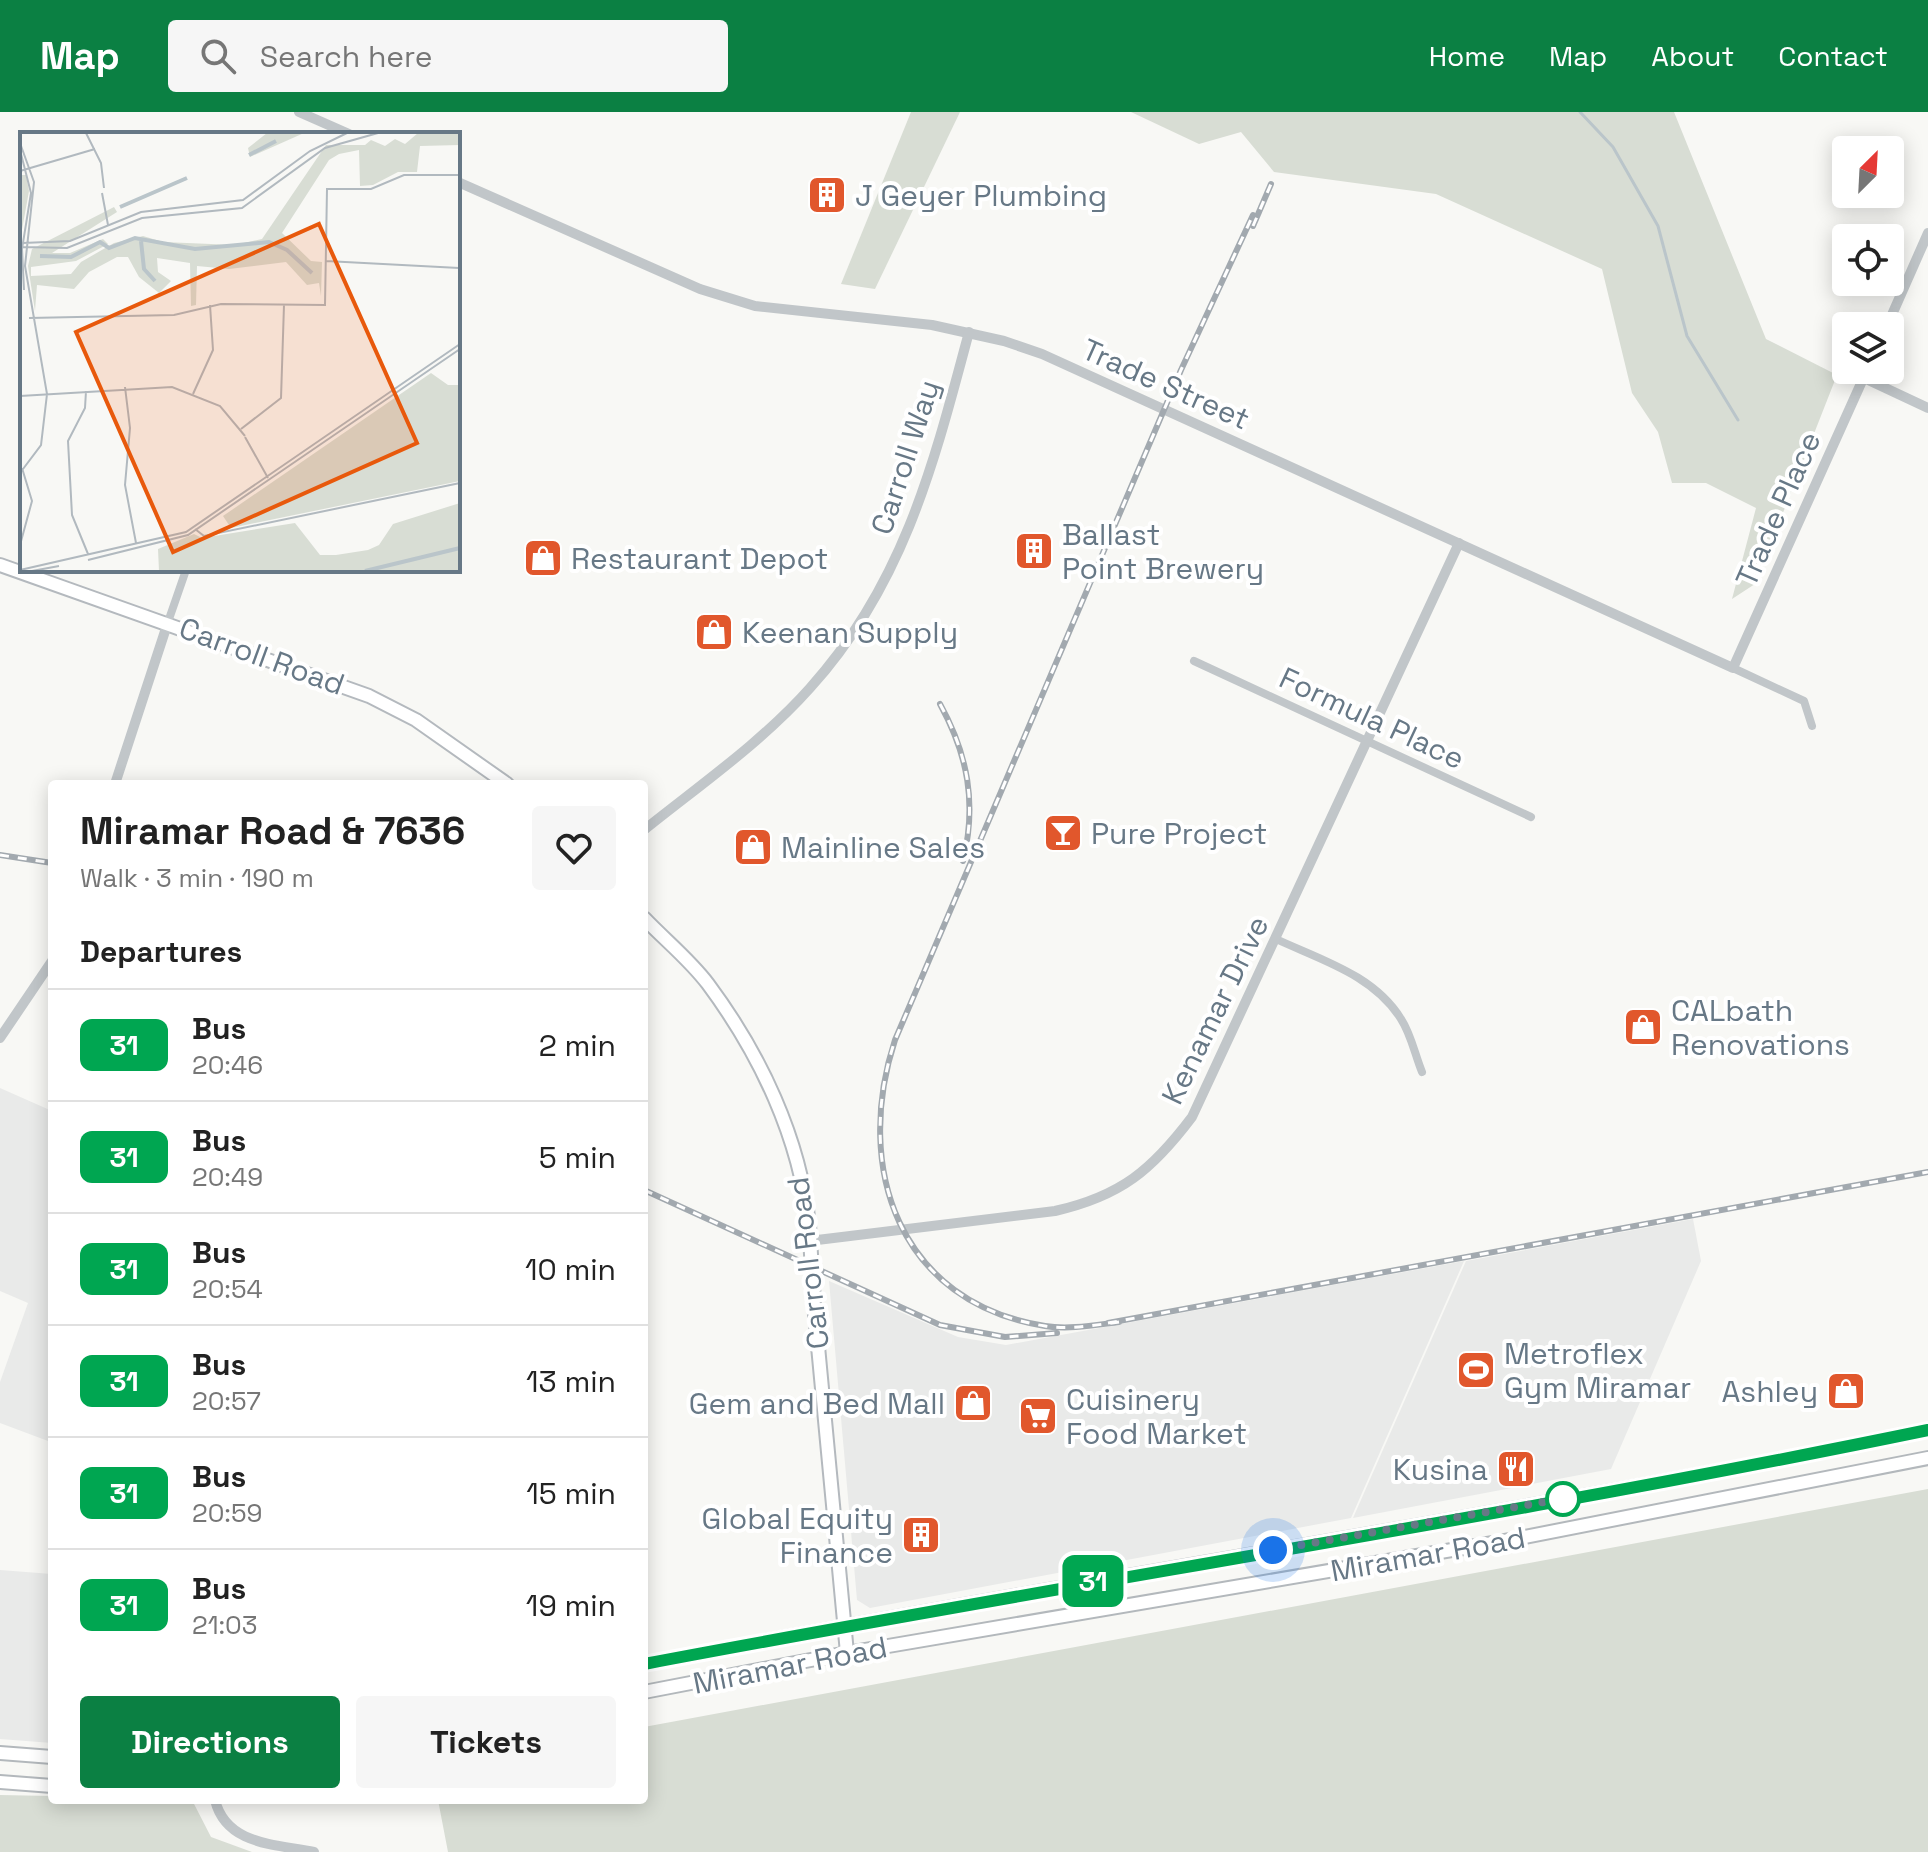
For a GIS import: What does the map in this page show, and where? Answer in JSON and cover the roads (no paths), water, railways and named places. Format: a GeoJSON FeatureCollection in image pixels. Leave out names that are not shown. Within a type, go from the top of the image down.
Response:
{"type":"FeatureCollection","features":[{"type":"Feature","properties":{"kind":"main road","name":"Carroll Road"},"geometry":{"type":"LineString","coordinates":[[0,565],[20,572]]}},
{"type":"Feature","properties":{"kind":"main road","name":"Carroll Road"},"geometry":{"type":"LineString","coordinates":[[21,572],[369,696],[416,720],[501,780]]}},
{"type":"Feature","properties":{"kind":"main road","name":"Carroll Road"},"geometry":{"type":"LineString","coordinates":[[648,922],[706,982],[739,1028],[764,1073],[797,1164],[809,1241],[842,1625],[847,1653]]}},
{"type":"Feature","properties":{"kind":"main road","name":"Miramar Road"},"geometry":{"type":"LineString","coordinates":[[648,1663],[842,1625],[1638,1486],[1928,1430]]}},
{"type":"Feature","properties":{"kind":"main road","name":"Miramar Road"},"geometry":{"type":"LineString","coordinates":[[648,1691],[847,1653],[1499,1542],[1928,1458]]}},
{"type":"Feature","properties":{"kind":"main road"},"geometry":{"type":"LineString","coordinates":[[0,1753],[48,1757]]}},
{"type":"Feature","properties":{"kind":"main road"},"geometry":{"type":"LineString","coordinates":[[0,1782],[48,1786]]}},
{"type":"Feature","properties":{"kind":"street"},"geometry":{"type":"LineString","coordinates":[[299,112],[344,132]]}},
{"type":"Feature","properties":{"kind":"street","name":"Trade Street"},"geometry":{"type":"LineString","coordinates":[[460,183],[700,289],[755,306],[969,332],[1042,354],[1804,701],[1812,726]]}},
{"type":"Feature","properties":{"kind":"street"},"geometry":{"type":"LineString","coordinates":[[1893,312],[1928,233]]}},
{"type":"Feature","properties":{"kind":"street","name":"Carroll Way"},"geometry":{"type":"LineString","coordinates":[[648,827],[773,726],[811,688],[854,633],[900,551],[929,481],[969,332]]}},
{"type":"Feature","properties":{"kind":"street","name":"Trade Place"},"geometry":{"type":"LineString","coordinates":[[1733,668],[1861,384]]}},
{"type":"Feature","properties":{"kind":"street"},"geometry":{"type":"LineString","coordinates":[[1884,384],[1928,408]]}},
{"type":"Feature","properties":{"kind":"street","name":"Kenamar Drive"},"geometry":{"type":"LineString","coordinates":[[809,1241],[1055,1211],[1092,1203],[1129,1184],[1163,1156],[1192,1117],[1459,543]]}},
{"type":"Feature","properties":{"kind":"street"},"geometry":{"type":"LineString","coordinates":[[116,780],[185,572]]}},
{"type":"Feature","properties":{"kind":"street","name":"Formula Place"},"geometry":{"type":"LineString","coordinates":[[1194,661],[1365,743],[1531,817]]}},
{"type":"Feature","properties":{"kind":"street"},"geometry":{"type":"LineString","coordinates":[[1276,939],[1366,981],[1386,998],[1403,1021],[1422,1072]]}},
{"type":"Feature","properties":{"kind":"street"},"geometry":{"type":"LineString","coordinates":[[0,1038],[48,967]]}},
{"type":"Feature","properties":{"kind":"street"},"geometry":{"type":"LineString","coordinates":[[216,1804],[220,1819],[237,1833],[314,1852]]}},
{"type":"Feature","properties":{"kind":"waterway"},"geometry":{"type":"LineString","coordinates":[[1580,112],[1613,147],[1658,226],[1687,336],[1738,420]]}},
{"type":"Feature","properties":{"kind":"railway"},"geometry":{"type":"LineString","coordinates":[[1253,226],[1271,184]]}},
{"type":"Feature","properties":{"kind":"railway"},"geometry":{"type":"LineString","coordinates":[[1119,1322],[1054,1327],[995,1312],[954,1290],[922,1259],[900,1222],[886,1181],[880,1135],[883,1088],[895,1040],[1181,370],[1253,215]]}},
{"type":"Feature","properties":{"kind":"railway"},"geometry":{"type":"LineString","coordinates":[[940,704],[957,742],[967,780],[969,820],[963,861]]}},
{"type":"Feature","properties":{"kind":"railway"},"geometry":{"type":"LineString","coordinates":[[0,855],[48,862]]}},
{"type":"Feature","properties":{"kind":"railway"},"geometry":{"type":"LineString","coordinates":[[1108,1323],[1928,1172]]}},
{"type":"Feature","properties":{"kind":"railway"},"geometry":{"type":"LineString","coordinates":[[648,1192],[940,1325],[1005,1337],[1057,1333]]}},
{"type":"Feature","properties":{"kind":"place","name":"J Geyer Plumbing"},"geometry":{"type":"Point","coordinates":[827,195]}},
{"type":"Feature","properties":{"kind":"place","name":"Ballast Point Brewery"},"geometry":{"type":"Point","coordinates":[1034,551]}},
{"type":"Feature","properties":{"kind":"place","name":"Restaurant Depot"},"geometry":{"type":"Point","coordinates":[543,558]}},
{"type":"Feature","properties":{"kind":"place","name":"Keenan Supply"},"geometry":{"type":"Point","coordinates":[714,632]}},
{"type":"Feature","properties":{"kind":"place","name":"Pure Project"},"geometry":{"type":"Point","coordinates":[1063,833]}},
{"type":"Feature","properties":{"kind":"place","name":"Mainline Sales"},"geometry":{"type":"Point","coordinates":[753,847]}},
{"type":"Feature","properties":{"kind":"place","name":"CALbath Renovations"},"geometry":{"type":"Point","coordinates":[1643,1027]}},
{"type":"Feature","properties":{"kind":"place","name":"Metroflex Gym Miramar"},"geometry":{"type":"Point","coordinates":[1476,1370]}},
{"type":"Feature","properties":{"kind":"place","name":"Ashley"},"geometry":{"type":"Point","coordinates":[1846,1391]}},
{"type":"Feature","properties":{"kind":"place","name":"Gem and Bed Mall"},"geometry":{"type":"Point","coordinates":[973,1403]}},
{"type":"Feature","properties":{"kind":"place","name":"Cuisinery Food Market"},"geometry":{"type":"Point","coordinates":[1038,1416]}},
{"type":"Feature","properties":{"kind":"place","name":"Kusina"},"geometry":{"type":"Point","coordinates":[1516,1469]}},
{"type":"Feature","properties":{"kind":"place","name":"Global Equity Finance"},"geometry":{"type":"Point","coordinates":[921,1535]}}]}
